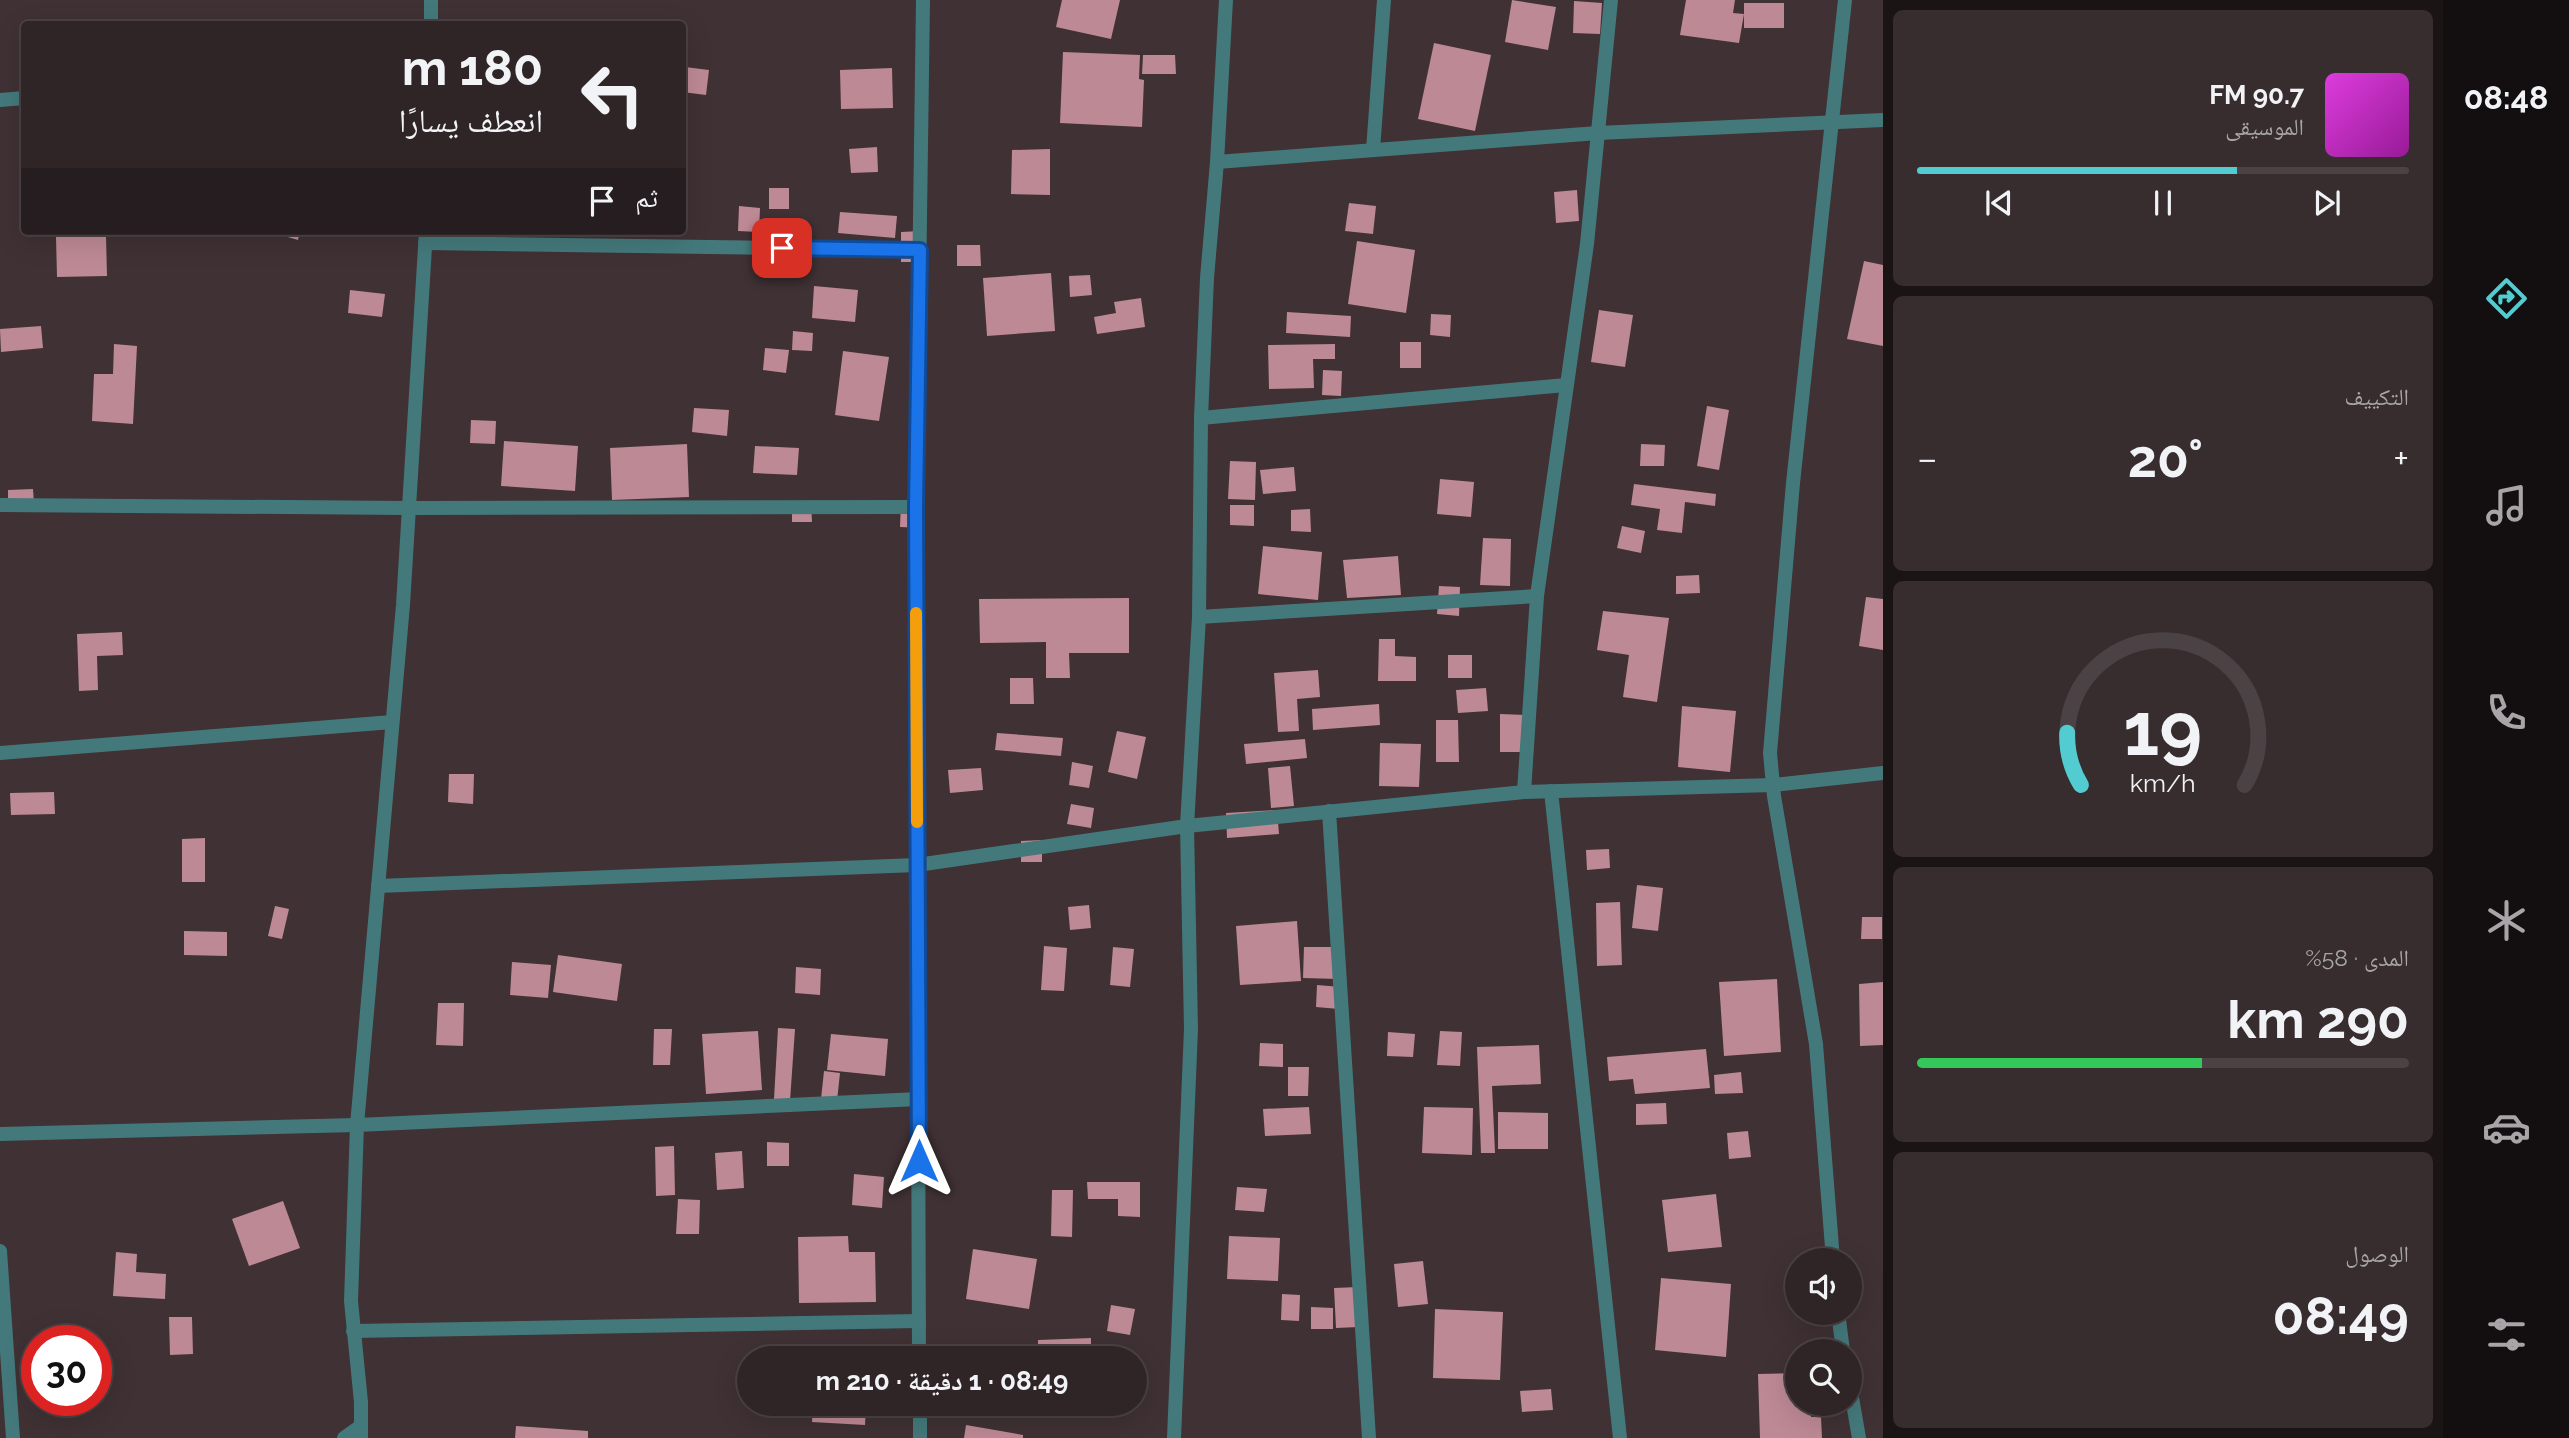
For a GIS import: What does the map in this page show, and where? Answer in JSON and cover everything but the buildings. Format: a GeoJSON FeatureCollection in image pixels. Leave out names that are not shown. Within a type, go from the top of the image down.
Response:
{"type":"FeatureCollection","features":[{"type":"Feature","properties":{"kind":"street"},"geometry":{"type":"LineString","coordinates":[[431,0],[431,21]]}},
{"type":"Feature","properties":{"kind":"street"},"geometry":{"type":"LineString","coordinates":[[919,1346],[916,507],[923,0]]}},
{"type":"Feature","properties":{"kind":"street"},"geometry":{"type":"LineString","coordinates":[[1174,1438],[1191,1029],[1187,826],[1199,617],[1201,418],[1207,278],[1226,0]]}},
{"type":"Feature","properties":{"kind":"street"},"geometry":{"type":"LineString","coordinates":[[1373,150],[1384,0]]}},
{"type":"Feature","properties":{"kind":"street"},"geometry":{"type":"LineString","coordinates":[[1524,792],[1537,596],[1587,244],[1611,0]]}},
{"type":"Feature","properties":{"kind":"street"},"geometry":{"type":"LineString","coordinates":[[1832,1248],[1816,1044],[1770,753],[1793,484],[1845,0]]}},
{"type":"Feature","properties":{"kind":"street"},"geometry":{"type":"LineString","coordinates":[[0,100],[21,98]]}},
{"type":"Feature","properties":{"kind":"street"},"geometry":{"type":"LineString","coordinates":[[1217,162],[1598,132],[1883,120]]}},
{"type":"Feature","properties":{"kind":"street"},"geometry":{"type":"LineString","coordinates":[[344,1438],[361,1432],[353,1331],[352,1244],[357,1125],[402,605],[425,237],[920,250]]}},
{"type":"Feature","properties":{"kind":"street"},"geometry":{"type":"LineString","coordinates":[[1201,418],[1566,385]]}},
{"type":"Feature","properties":{"kind":"street"},"geometry":{"type":"LineString","coordinates":[[0,505],[408,508],[916,507]]}},
{"type":"Feature","properties":{"kind":"street"},"geometry":{"type":"LineString","coordinates":[[1199,617],[1537,596]]}},
{"type":"Feature","properties":{"kind":"street"},"geometry":{"type":"LineString","coordinates":[[0,753],[392,722]]}},
{"type":"Feature","properties":{"kind":"street"},"geometry":{"type":"LineString","coordinates":[[378,886],[917,864],[1187,826],[1524,792],[1773,785],[1883,774]]}},
{"type":"Feature","properties":{"kind":"street"},"geometry":{"type":"LineString","coordinates":[[1551,791],[1620,1438]]}},
{"type":"Feature","properties":{"kind":"street"},"geometry":{"type":"LineString","coordinates":[[1329,811],[1369,1438]]}},
{"type":"Feature","properties":{"kind":"street"},"geometry":{"type":"LineString","coordinates":[[0,1134],[357,1125],[919,1099]]}},
{"type":"Feature","properties":{"kind":"street"},"geometry":{"type":"LineString","coordinates":[[0,1251],[13,1438]]}},
{"type":"Feature","properties":{"kind":"street"},"geometry":{"type":"LineString","coordinates":[[353,1331],[919,1321]]}},
{"type":"Feature","properties":{"kind":"street"},"geometry":{"type":"LineString","coordinates":[[920,1416],[920,1438]]}},
{"type":"Feature","properties":{"kind":"street"},"geometry":{"type":"LineString","coordinates":[[1855,1416],[1859,1438]]}},
{"type":"Feature","properties":{"kind":"slow traffic"},"geometry":{"type":"LineString","coordinates":[[916,613],[917,822]]}},
{"type":"Feature","properties":{"kind":"route"},"geometry":{"type":"LineString","coordinates":[[782,248],[920,250],[916,507],[919,1161]]}}]}
